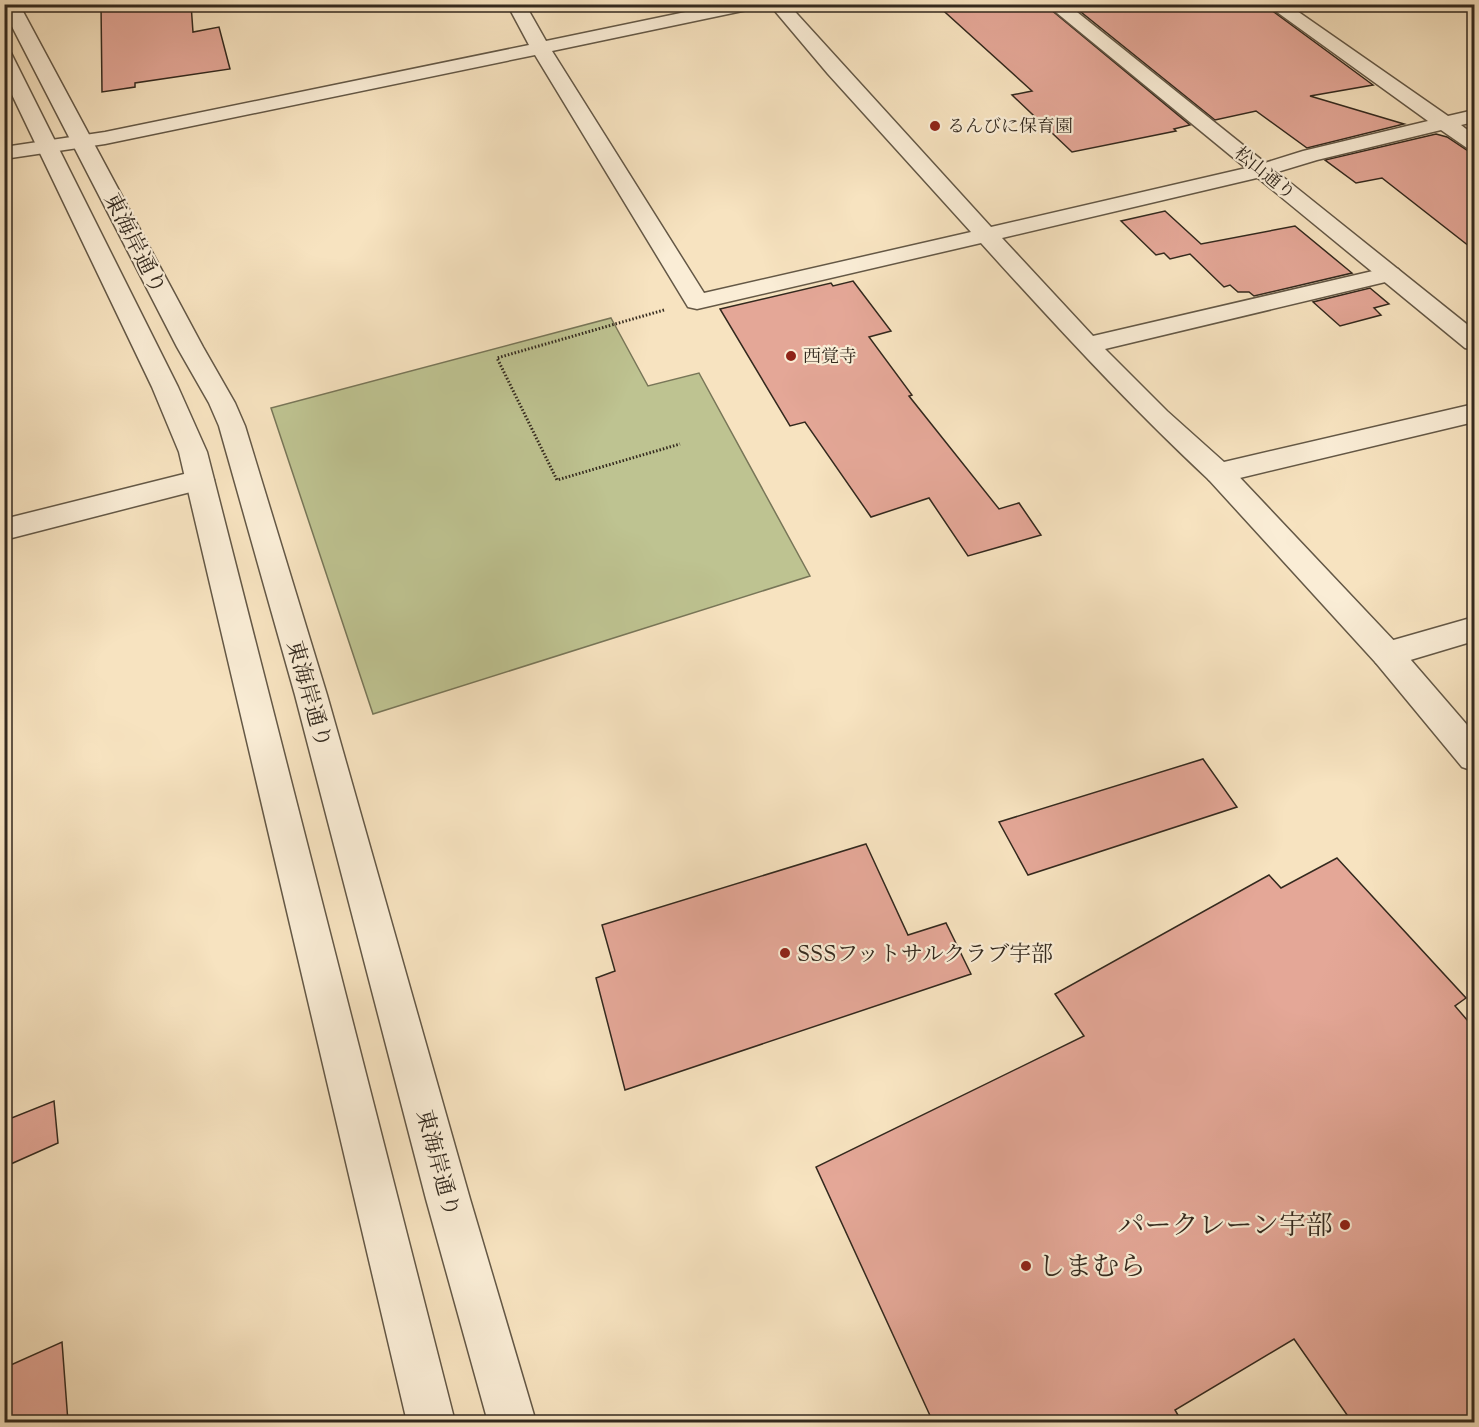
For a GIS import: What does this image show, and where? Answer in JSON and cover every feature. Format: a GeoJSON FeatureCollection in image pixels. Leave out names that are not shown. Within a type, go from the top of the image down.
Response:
{"type":"FeatureCollection","features":[{"type":"Feature","properties":{"kind":"street","name":"東海岸通り"},"geometry":{"type":"LineString","coordinates":[[10,4],[190,347],[222,403],[232,426],[311,695],[448,1199],[512,1422]]}},
{"type":"Feature","properties":{"kind":"street"},"geometry":{"type":"LineString","coordinates":[[516,4],[541,49],[697,302],[1261,171],[1310,155],[1474,116]]}},
{"type":"Feature","properties":{"kind":"street"},"geometry":{"type":"LineString","coordinates":[[4,153],[46,145],[84,143],[752,4]]}},
{"type":"Feature","properties":{"kind":"street"},"geometry":{"type":"LineString","coordinates":[[778,4],[864,102],[1087,345],[1158,417],[1220,473],[1387,654],[1474,757]]}},
{"type":"Feature","properties":{"kind":"street","name":"松山通り"},"geometry":{"type":"LineString","coordinates":[[1055,4],[1474,342]]}},
{"type":"Feature","properties":{"kind":"street"},"geometry":{"type":"LineString","coordinates":[[1275,4],[1474,144]]}},
{"type":"Feature","properties":{"kind":"street","name":"東海岸通り"},"geometry":{"type":"LineString","coordinates":[[4,57],[184,428],[200,480],[431,1422]]}},
{"type":"Feature","properties":{"kind":"street"},"geometry":{"type":"LineString","coordinates":[[1087,345],[1390,274]]}},
{"type":"Feature","properties":{"kind":"street"},"geometry":{"type":"LineString","coordinates":[[1220,473],[1474,413]]}},
{"type":"Feature","properties":{"kind":"street"},"geometry":{"type":"LineString","coordinates":[[4,530],[200,480]]}},
{"type":"Feature","properties":{"kind":"street"},"geometry":{"type":"LineString","coordinates":[[1387,654],[1474,629]]}},
{"type":"Feature","properties":{"kind":"path"},"geometry":{"type":"LineString","coordinates":[[680,444],[557,480],[497,358],[697,302]]}},
{"type":"Feature","properties":{"kind":"green space"},"geometry":{"type":"Polygon","coordinates":[[[611,318],[648,386],[699,373],[810,576],[373,714],[271,408],[611,318]]]}},
{"type":"Feature","properties":{"kind":"building"},"geometry":{"type":"Polygon","coordinates":[[[101,4],[191,4],[193,32],[219,27],[230,69],[135,83],[135,87],[102,92],[101,4]]]}},
{"type":"Feature","properties":{"kind":"building"},"geometry":{"type":"Polygon","coordinates":[[[936,4],[1044,4],[1190,125],[1174,129],[1176,131],[1072,152],[1012,95],[1032,91],[936,4]]]}},
{"type":"Feature","properties":{"kind":"building"},"geometry":{"type":"Polygon","coordinates":[[[1071,4],[1263,4],[1373,85],[1310,96],[1404,124],[1307,148],[1256,111],[1215,120],[1071,4]]]}},
{"type":"Feature","properties":{"kind":"building"},"geometry":{"type":"Polygon","coordinates":[[[1436,134],[1447,137],[1474,155],[1474,250],[1382,178],[1356,183],[1325,160],[1436,134]]]}},
{"type":"Feature","properties":{"kind":"building"},"geometry":{"type":"Polygon","coordinates":[[[1165,211],[1201,244],[1295,226],[1352,273],[1254,296],[1249,292],[1238,292],[1230,285],[1224,287],[1190,254],[1170,259],[1164,253],[1156,255],[1121,221],[1165,211]]]}},
{"type":"Feature","properties":{"kind":"building"},"geometry":{"type":"Polygon","coordinates":[[[853,281],[891,331],[869,337],[912,395],[909,396],[999,509],[1019,503],[1041,535],[968,556],[929,498],[871,517],[805,422],[790,426],[720,309],[831,283],[833,286],[853,281]]]}},
{"type":"Feature","properties":{"kind":"building"},"geometry":{"type":"Polygon","coordinates":[[[1370,288],[1389,304],[1374,308],[1381,315],[1340,326],[1313,302],[1370,288]]]}},
{"type":"Feature","properties":{"kind":"building"},"geometry":{"type":"Polygon","coordinates":[[[1203,759],[1237,807],[1028,875],[999,822],[1203,759]]]}},
{"type":"Feature","properties":{"kind":"building","name":"SSSフットサルクラブ宇部"},"geometry":{"type":"Polygon","coordinates":[[[866,844],[908,935],[946,923],[971,974],[625,1090],[596,978],[615,971],[602,925],[866,844]]]}},
{"type":"Feature","properties":{"kind":"building"},"geometry":{"type":"Polygon","coordinates":[[[1337,858],[1466,998],[1455,1006],[1474,1028],[1474,1422],[1352,1422],[1294,1339],[1175,1410],[1182,1422],[933,1422],[816,1167],[1084,1036],[1055,994],[1269,875],[1281,888],[1337,858]]]}},
{"type":"Feature","properties":{"kind":"building"},"geometry":{"type":"Polygon","coordinates":[[[54,1101],[58,1143],[4,1167],[4,1121],[54,1101]]]}},
{"type":"Feature","properties":{"kind":"building"},"geometry":{"type":"Polygon","coordinates":[[[62,1342],[68,1422],[4,1422],[4,1368],[62,1342]]]}},
{"type":"Feature","properties":{"kind":"place","name":"るんびに保育園"},"geometry":{"type":"Point","coordinates":[935,126]}},
{"type":"Feature","properties":{"kind":"place","name":"西覚寺"},"geometry":{"type":"Point","coordinates":[791,356]}},
{"type":"Feature","properties":{"kind":"place","name":"SSSフットサルクラブ宇部"},"geometry":{"type":"Point","coordinates":[785,953]}},
{"type":"Feature","properties":{"kind":"place","name":"パークレーン宇部"},"geometry":{"type":"Point","coordinates":[1345,1225]}},
{"type":"Feature","properties":{"kind":"place","name":"しまむら"},"geometry":{"type":"Point","coordinates":[1026,1266]}}]}
